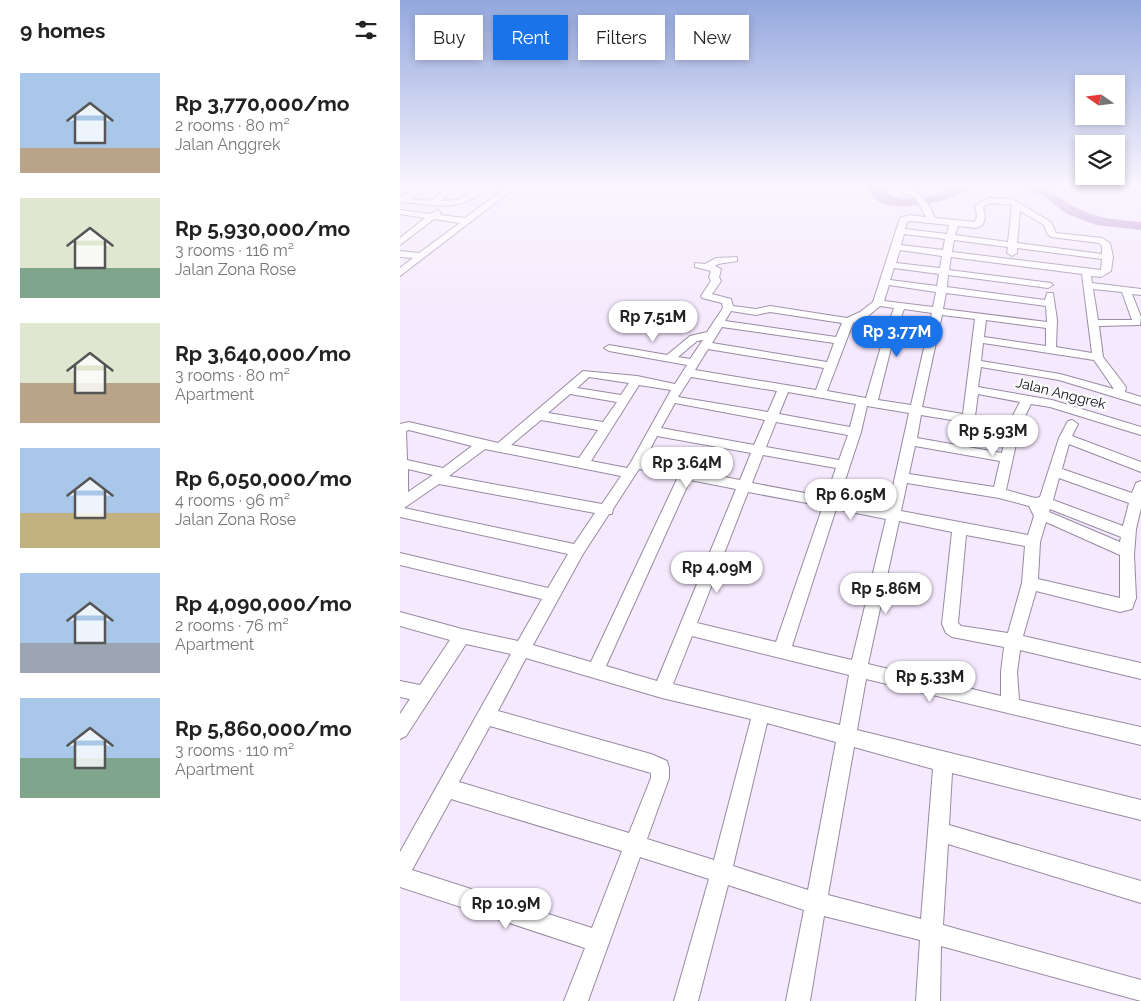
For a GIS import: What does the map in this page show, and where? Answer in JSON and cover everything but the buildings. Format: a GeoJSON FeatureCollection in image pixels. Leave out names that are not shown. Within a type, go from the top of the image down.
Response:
{"type":"FeatureCollection","features":[{"type":"Feature","properties":{"kind":"street"},"geometry":{"type":"LineString","coordinates":[[400,242],[413,232]]}},
{"type":"Feature","properties":{"kind":"street"},"geometry":{"type":"LineString","coordinates":[[400,273],[453,232]]}},
{"type":"Feature","properties":{"kind":"street"},"geometry":{"type":"LineString","coordinates":[[728,308],[749,312],[770,309],[848,321],[864,314],[878,303],[901,232]]}},
{"type":"Feature","properties":{"kind":"street"},"geometry":{"type":"LineString","coordinates":[[906,232],[1108,257]]}},
{"type":"Feature","properties":{"kind":"street"},"geometry":{"type":"LineString","coordinates":[[944,232],[951,238],[1012,262],[1086,272],[1104,273],[1106,271],[1108,257],[1106,243],[1054,235],[1051,232]]}},
{"type":"Feature","properties":{"kind":"street"},"geometry":{"type":"LineString","coordinates":[[896,247],[951,238],[962,232]]}},
{"type":"Feature","properties":{"kind":"street"},"geometry":{"type":"LineString","coordinates":[[1012,262],[1013,232]]}},
{"type":"Feature","properties":{"kind":"street"},"geometry":{"type":"LineString","coordinates":[[798,1001],[859,668],[910,441],[915,410],[946,271],[951,238]]}},
{"type":"Feature","properties":{"kind":"street"},"geometry":{"type":"LineString","coordinates":[[400,254],[421,256]]}},
{"type":"Feature","properties":{"kind":"street"},"geometry":{"type":"LineString","coordinates":[[400,872],[521,649],[578,550],[634,468],[671,399],[728,308],[727,302],[706,296],[716,281],[714,277],[716,269],[703,266],[723,259],[734,259]]}},
{"type":"Feature","properties":{"kind":"street"},"geometry":{"type":"LineString","coordinates":[[891,265],[1048,285]]}},
{"type":"Feature","properties":{"kind":"street"},"geometry":{"type":"LineString","coordinates":[[1047,267],[1051,304],[1051,349]]}},
{"type":"Feature","properties":{"kind":"street"},"geometry":{"type":"LineString","coordinates":[[1086,272],[1098,357],[1120,387],[1120,391],[1115,392]]}},
{"type":"Feature","properties":{"kind":"street"},"geometry":{"type":"LineString","coordinates":[[884,282],[1051,304]]}},
{"type":"Feature","properties":{"kind":"street"},"geometry":{"type":"LineString","coordinates":[[1088,285],[1141,292]]}},
{"type":"Feature","properties":{"kind":"street"},"geometry":{"type":"LineString","coordinates":[[1092,323],[1130,324],[1139,321],[1126,290]]}},
{"type":"Feature","properties":{"kind":"street"},"geometry":{"type":"LineString","coordinates":[[878,303],[1052,326]]}},
{"type":"Feature","properties":{"kind":"street"},"geometry":{"type":"LineString","coordinates":[[782,650],[855,432],[900,306]]}},
{"type":"Feature","properties":{"kind":"street"},"geometry":{"type":"LineString","coordinates":[[775,331],[786,311]]}},
{"type":"Feature","properties":{"kind":"street"},"geometry":{"type":"LineString","coordinates":[[969,418],[981,316]]}},
{"type":"Feature","properties":{"kind":"street"},"geometry":{"type":"LineString","coordinates":[[820,394],[848,321]]}},
{"type":"Feature","properties":{"kind":"street"},"geometry":{"type":"LineString","coordinates":[[719,323],[839,341]]}},
{"type":"Feature","properties":{"kind":"street"},"geometry":{"type":"LineString","coordinates":[[669,359],[694,338],[831,366]]}},
{"type":"Feature","properties":{"kind":"street"},"geometry":{"type":"LineString","coordinates":[[979,339],[1098,357]]}},
{"type":"Feature","properties":{"kind":"street"},"geometry":{"type":"LineString","coordinates":[[609,348],[669,359],[691,368],[784,388],[1014,426]]}},
{"type":"Feature","properties":{"kind":"street"},"geometry":{"type":"LineString","coordinates":[[976,363],[1060,377],[1141,401]]}},
{"type":"Feature","properties":{"kind":"street"},"geometry":{"type":"LineString","coordinates":[[500,448],[587,373],[678,388]]}},
{"type":"Feature","properties":{"kind":"street"},"geometry":{"type":"LineString","coordinates":[[582,464],[637,380]]}},
{"type":"Feature","properties":{"kind":"street"},"geometry":{"type":"LineString","coordinates":[[662,690],[784,388]]}},
{"type":"Feature","properties":{"kind":"street","name":"Jalan Anggrek"},"geometry":{"type":"LineString","coordinates":[[972,389],[1079,411],[1141,431]]}},
{"type":"Feature","properties":{"kind":"street"},"geometry":{"type":"LineString","coordinates":[[567,390],[624,399]]}},
{"type":"Feature","properties":{"kind":"street"},"geometry":{"type":"LineString","coordinates":[[671,399],[855,432]]}},
{"type":"Feature","properties":{"kind":"street"},"geometry":{"type":"LineString","coordinates":[[999,493],[1014,426],[1027,399]]}},
{"type":"Feature","properties":{"kind":"street"},"geometry":{"type":"LineString","coordinates":[[537,415],[606,428]]}},
{"type":"Feature","properties":{"kind":"street"},"geometry":{"type":"LineString","coordinates":[[1010,706],[1010,672],[1013,642],[1030,583],[1033,542],[1039,526],[1040,506],[1072,424]]}},
{"type":"Feature","properties":{"kind":"street"},"geometry":{"type":"LineString","coordinates":[[401,506],[402,463],[400,430],[403,427],[409,426],[500,448],[582,464],[686,474],[1033,542]]}},
{"type":"Feature","properties":{"kind":"street"},"geometry":{"type":"LineString","coordinates":[[653,431],[844,465]]}},
{"type":"Feature","properties":{"kind":"street"},"geometry":{"type":"LineString","coordinates":[[1065,438],[1141,467]]}},
{"type":"Feature","properties":{"kind":"street"},"geometry":{"type":"LineString","coordinates":[[910,441],[1007,458]]}},
{"type":"Feature","properties":{"kind":"street"},"geometry":{"type":"LineString","coordinates":[[401,506],[483,444]]}},
{"type":"Feature","properties":{"kind":"street"},"geometry":{"type":"LineString","coordinates":[[402,463],[441,476],[607,510]]}},
{"type":"Feature","properties":{"kind":"street"},"geometry":{"type":"LineString","coordinates":[[1030,583],[1120,605],[1126,604],[1128,598],[1127,533],[1138,493],[1055,471]]}},
{"type":"Feature","properties":{"kind":"street"},"geometry":{"type":"LineString","coordinates":[[595,671],[686,474]]}},
{"type":"Feature","properties":{"kind":"street"},"geometry":{"type":"LineString","coordinates":[[901,477],[999,493],[1127,533]]}},
{"type":"Feature","properties":{"kind":"street"},"geometry":{"type":"LineString","coordinates":[[401,506],[578,550]]}},
{"type":"Feature","properties":{"kind":"street"},"geometry":{"type":"LineString","coordinates":[[1040,506],[1126,551]]}},
{"type":"Feature","properties":{"kind":"street"},"geometry":{"type":"LineString","coordinates":[[960,527],[950,624],[952,628],[958,632],[1013,642],[1141,671]]}},
{"type":"Feature","properties":{"kind":"street"},"geometry":{"type":"LineString","coordinates":[[400,560],[552,595]]}},
{"type":"Feature","properties":{"kind":"street"},"geometry":{"type":"LineString","coordinates":[[400,618],[462,636],[521,649],[662,690],[761,713],[943,762],[1141,810]]}},
{"type":"Feature","properties":{"kind":"street"},"geometry":{"type":"LineString","coordinates":[[688,628],[1141,736]]}},
{"type":"Feature","properties":{"kind":"street"},"geometry":{"type":"LineString","coordinates":[[400,730],[462,636]]}},
{"type":"Feature","properties":{"kind":"street"},"geometry":{"type":"LineString","coordinates":[[400,689],[423,694]]}},
{"type":"Feature","properties":{"kind":"street"},"geometry":{"type":"LineString","coordinates":[[686,1001],[721,873],[761,713]]}},
{"type":"Feature","properties":{"kind":"street"},"geometry":{"type":"LineString","coordinates":[[486,716],[660,768],[660,778],[576,1001]]}},
{"type":"Feature","properties":{"kind":"street"},"geometry":{"type":"LineString","coordinates":[[928,1001],[930,932],[940,832],[943,762]]}},
{"type":"Feature","properties":{"kind":"street"},"geometry":{"type":"LineString","coordinates":[[446,788],[816,903],[930,932],[1141,991]]}},
{"type":"Feature","properties":{"kind":"street"},"geometry":{"type":"LineString","coordinates":[[940,832],[1141,892]]}},
{"type":"Feature","properties":{"kind":"street"},"geometry":{"type":"LineString","coordinates":[[400,877],[598,941]]}}]}
